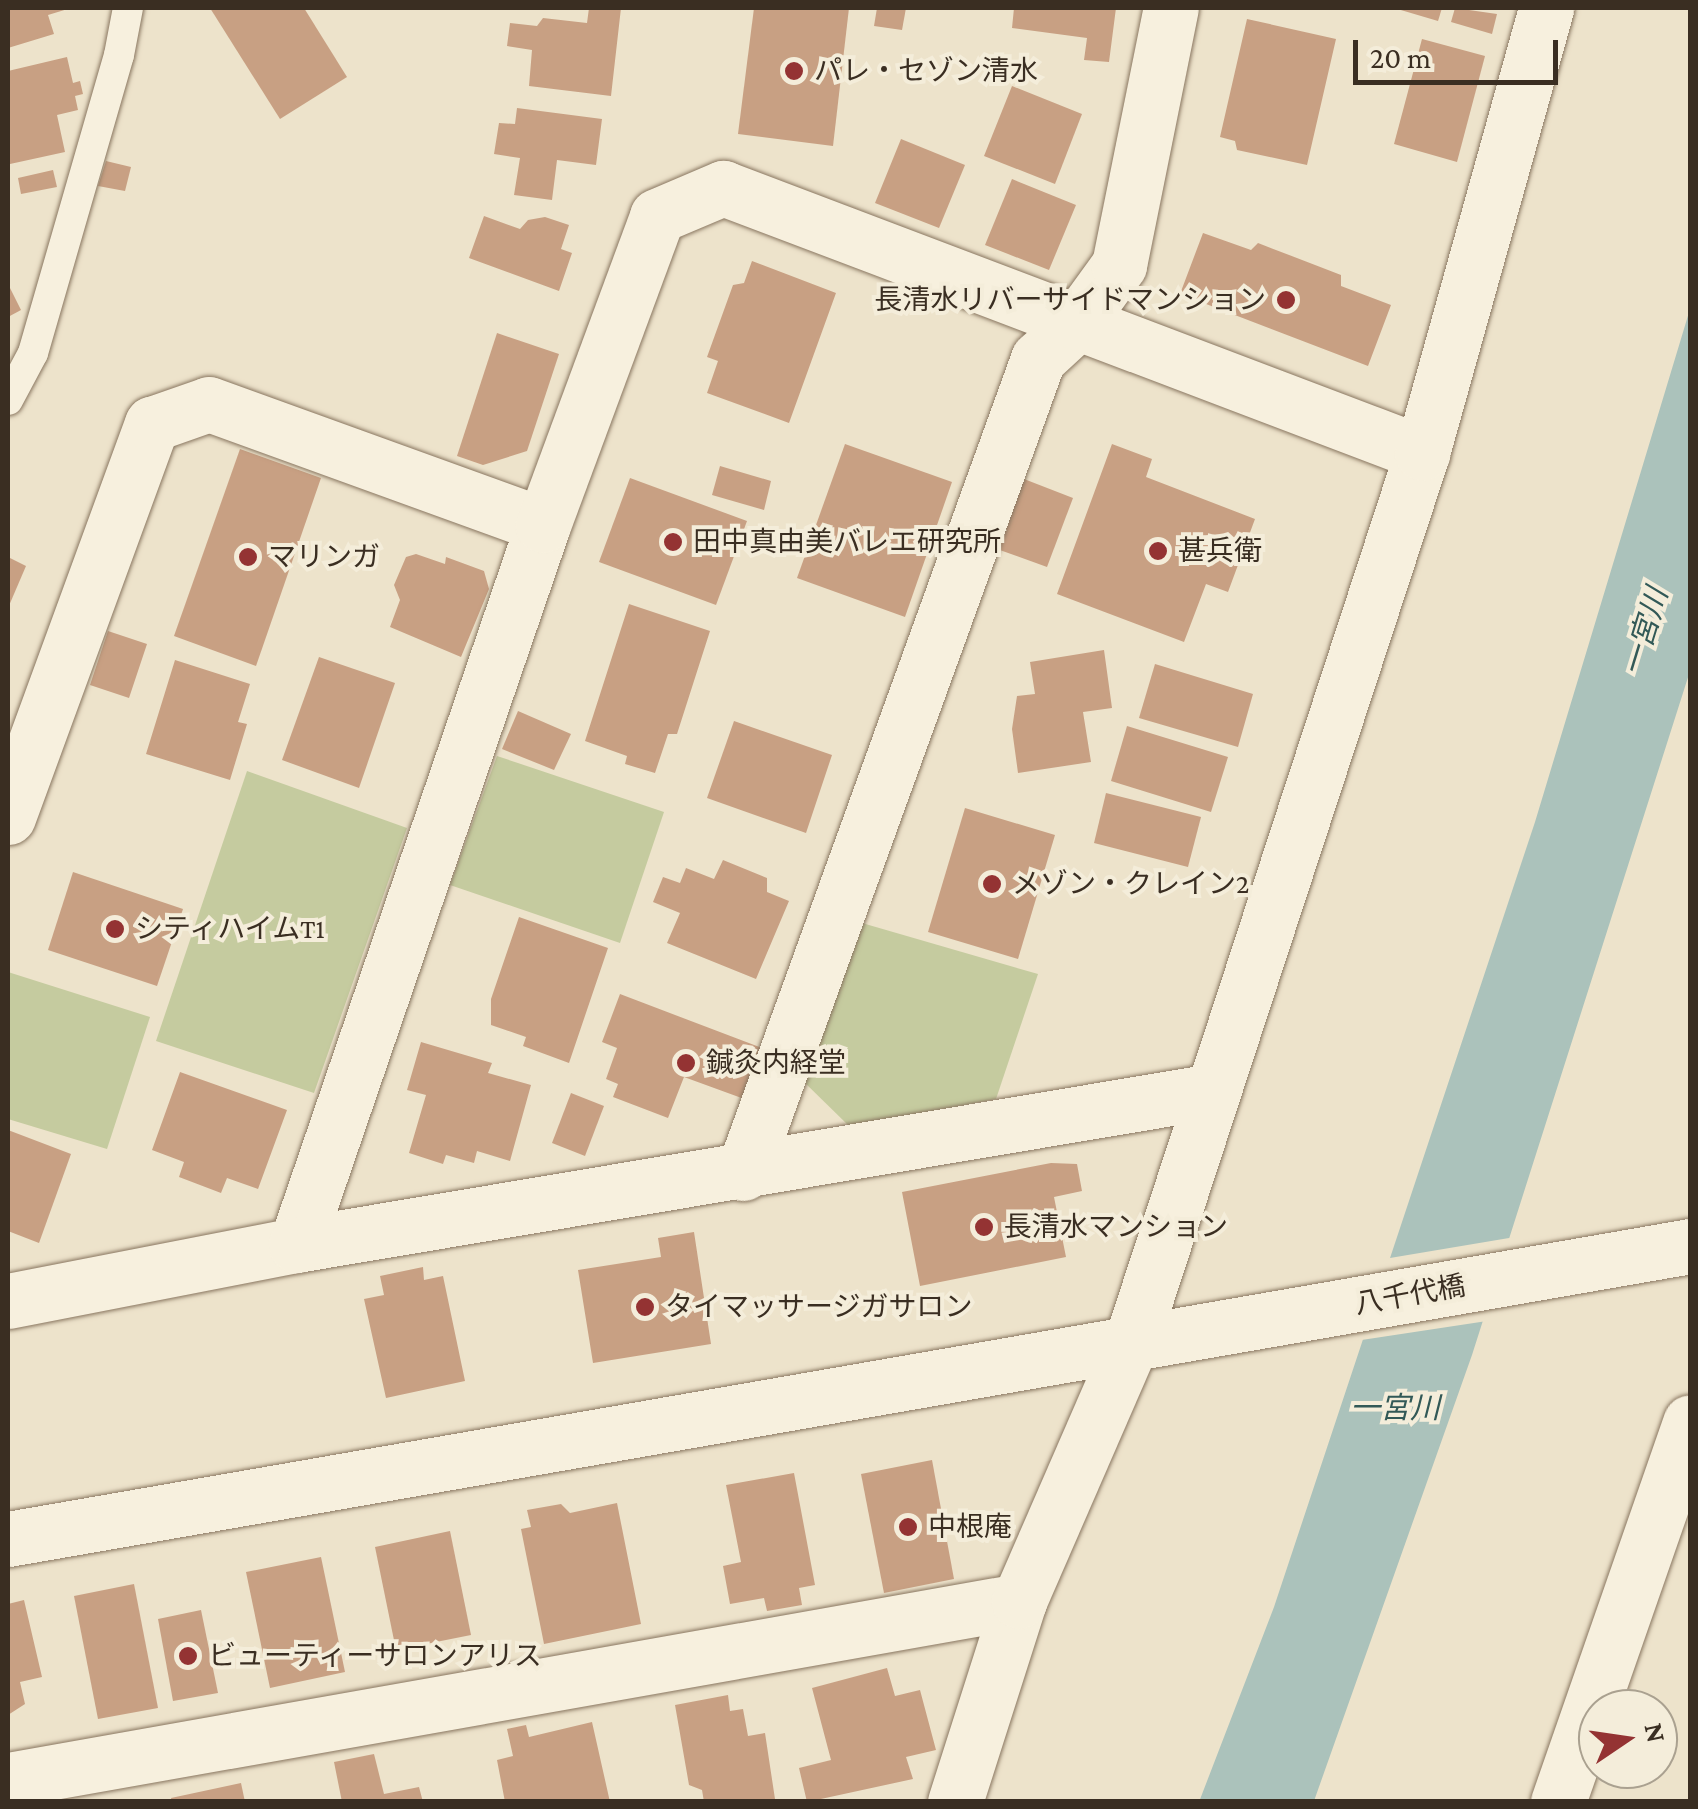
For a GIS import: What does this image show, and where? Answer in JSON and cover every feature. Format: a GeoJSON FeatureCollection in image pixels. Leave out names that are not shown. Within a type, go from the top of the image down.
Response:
{"type":"FeatureCollection","features":[{"type":"Feature","properties":{"kind":"street"},"geometry":{"type":"LineString","coordinates":[[744,1173],[1038,359],[1078,323],[1119,266],[1171,8]]}},
{"type":"Feature","properties":{"kind":"street"},"geometry":{"type":"LineString","coordinates":[[956,1802],[1020,1601],[1131,1343],[1422,453],[1546,8]]}},
{"type":"Feature","properties":{"kind":"street"},"geometry":{"type":"LineString","coordinates":[[296,1245],[544,525],[657,216],[722,188],[1422,453]]}},
{"type":"Feature","properties":{"kind":"street"},"geometry":{"type":"LineString","coordinates":[[8,816],[152,424],[209,404],[544,525]]}},
{"type":"Feature","properties":{"kind":"street"},"geometry":{"type":"LineString","coordinates":[[8,1301],[296,1245],[744,1173],[1212,1091]]}},
{"type":"Feature","properties":{"kind":"street","name":"八千代橋"},"geometry":{"type":"LineString","coordinates":[[8,1539],[1689,1246]]}},
{"type":"Feature","properties":{"kind":"street"},"geometry":{"type":"LineString","coordinates":[[1558,1802],[1690,1422]]}},
{"type":"Feature","properties":{"kind":"street"},"geometry":{"type":"LineString","coordinates":[[8,1780],[1020,1601]]}},
{"type":"Feature","properties":{"kind":"lane"},"geometry":{"type":"LineString","coordinates":[[8,400],[33,353],[119,55],[128,8]]}},
{"type":"Feature","properties":{"kind":"green space"},"geometry":{"type":"Polygon","coordinates":[[[497,756],[664,812],[620,943],[450,885],[497,756]]]}},
{"type":"Feature","properties":{"kind":"green space"},"geometry":{"type":"Polygon","coordinates":[[[247,771],[407,828],[314,1093],[156,1041],[247,771]]]}},
{"type":"Feature","properties":{"kind":"green space"},"geometry":{"type":"Polygon","coordinates":[[[862,923],[1038,974],[996,1099],[850,1127],[802,1080],[862,923]]]}},
{"type":"Feature","properties":{"kind":"green space"},"geometry":{"type":"Polygon","coordinates":[[[8,972],[150,1017],[107,1149],[8,1119],[8,972]]]}},
{"type":"Feature","properties":{"kind":"water","name":"一宮川"},"geometry":{"type":"Polygon","coordinates":[[[1690,309],[1690,671],[1472,1355],[1314,1801],[1199,1802],[1274,1607],[1535,822],[1690,309]]]}},
{"type":"Feature","properties":{"kind":"pier"},"geometry":{"type":"Polygon","coordinates":[[[1515,1237],[1487,1321],[1355,1341],[1384,1259],[1515,1237]]]}},
{"type":"Feature","properties":{"kind":"building"},"geometry":{"type":"Polygon","coordinates":[[[8,8],[71,8],[48,15],[54,34],[8,48],[8,8]]]}},
{"type":"Feature","properties":{"kind":"building"},"geometry":{"type":"Polygon","coordinates":[[[210,8],[304,8],[347,77],[280,119],[210,8]]]}},
{"type":"Feature","properties":{"kind":"building"},"geometry":{"type":"Polygon","coordinates":[[[589,8],[621,8],[611,96],[529,86],[532,50],[507,46],[510,23],[537,26],[543,18],[587,23],[589,8]]]}},
{"type":"Feature","properties":{"kind":"building","name":"パレ・セゾン清水"},"geometry":{"type":"Polygon","coordinates":[[[754,8],[849,8],[833,146],[738,134],[754,8]]]}},
{"type":"Feature","properties":{"kind":"building"},"geometry":{"type":"Polygon","coordinates":[[[877,8],[906,8],[902,30],[874,26],[877,8]]]}},
{"type":"Feature","properties":{"kind":"building"},"geometry":{"type":"Polygon","coordinates":[[[1014,8],[1116,8],[1109,62],[1084,60],[1087,38],[1012,28],[1014,8]]]}},
{"type":"Feature","properties":{"kind":"building"},"geometry":{"type":"Polygon","coordinates":[[[1394,8],[1442,8],[1438,21],[1394,8]]]}},
{"type":"Feature","properties":{"kind":"building"},"geometry":{"type":"Polygon","coordinates":[[[1455,8],[1497,14],[1492,34],[1451,22],[1455,8]]]}},
{"type":"Feature","properties":{"kind":"building"},"geometry":{"type":"Polygon","coordinates":[[[1247,19],[1336,39],[1307,165],[1237,150],[1235,141],[1220,137],[1247,19]]]}},
{"type":"Feature","properties":{"kind":"building"},"geometry":{"type":"Polygon","coordinates":[[[1422,39],[1485,56],[1457,162],[1394,144],[1422,39]]]}},
{"type":"Feature","properties":{"kind":"building"},"geometry":{"type":"Polygon","coordinates":[[[67,57],[73,83],[80,81],[83,94],[75,96],[78,110],[57,115],[65,152],[10,164],[8,71],[67,57]]]}},
{"type":"Feature","properties":{"kind":"building"},"geometry":{"type":"Polygon","coordinates":[[[1012,86],[1082,114],[1055,184],[984,156],[1012,86]]]}},
{"type":"Feature","properties":{"kind":"building"},"geometry":{"type":"Polygon","coordinates":[[[517,108],[602,119],[596,165],[557,160],[552,200],[514,195],[520,158],[494,154],[499,123],[515,124],[517,108]]]}},
{"type":"Feature","properties":{"kind":"building"},"geometry":{"type":"Polygon","coordinates":[[[901,139],[965,165],[939,228],[875,203],[901,139]]]}},
{"type":"Feature","properties":{"kind":"building"},"geometry":{"type":"Polygon","coordinates":[[[106,161],[131,167],[125,191],[98,186],[106,161]]]}},
{"type":"Feature","properties":{"kind":"building"},"geometry":{"type":"Polygon","coordinates":[[[53,170],[57,187],[21,194],[18,178],[53,170]]]}},
{"type":"Feature","properties":{"kind":"building"},"geometry":{"type":"Polygon","coordinates":[[[1012,179],[1076,205],[1049,270],[985,245],[1012,179]]]}},
{"type":"Feature","properties":{"kind":"building"},"geometry":{"type":"Polygon","coordinates":[[[484,216],[520,229],[528,220],[545,217],[569,225],[561,249],[572,253],[559,291],[469,258],[484,216]]]}},
{"type":"Feature","properties":{"kind":"building","name":"長清水リバーサイドマンション"},"geometry":{"type":"Polygon","coordinates":[[[1203,233],[1251,250],[1258,243],[1341,275],[1341,286],[1391,305],[1368,366],[1180,294],[1203,233]]]}},
{"type":"Feature","properties":{"kind":"building"},"geometry":{"type":"Polygon","coordinates":[[[752,261],[836,293],[789,423],[707,393],[718,361],[707,357],[733,285],[744,283],[752,261]]]}},
{"type":"Feature","properties":{"kind":"building"},"geometry":{"type":"Polygon","coordinates":[[[8,284],[21,310],[8,317],[8,284]]]}},
{"type":"Feature","properties":{"kind":"building"},"geometry":{"type":"Polygon","coordinates":[[[497,333],[559,354],[527,451],[483,465],[457,456],[497,333]]]}},
{"type":"Feature","properties":{"kind":"building"},"geometry":{"type":"Polygon","coordinates":[[[845,444],[952,482],[905,617],[797,578],[845,444]]]}},
{"type":"Feature","properties":{"kind":"building","name":"甚兵衛"},"geometry":{"type":"Polygon","coordinates":[[[1112,444],[1152,459],[1146,477],[1255,519],[1228,592],[1206,584],[1184,642],[1057,594],[1112,444]]]}},
{"type":"Feature","properties":{"kind":"building","name":"マリンガ"},"geometry":{"type":"Polygon","coordinates":[[[240,449],[321,478],[256,666],[174,636],[240,449]]]}},
{"type":"Feature","properties":{"kind":"building"},"geometry":{"type":"Polygon","coordinates":[[[720,466],[771,481],[764,510],[712,495],[720,466]]]}},
{"type":"Feature","properties":{"kind":"building","name":"田中真由美バレエ研究所"},"geometry":{"type":"Polygon","coordinates":[[[630,478],[747,521],[716,605],[599,562],[630,478]]]}},
{"type":"Feature","properties":{"kind":"building"},"geometry":{"type":"Polygon","coordinates":[[[1024,479],[1073,498],[1047,567],[997,549],[1024,479]]]}},
{"type":"Feature","properties":{"kind":"building"},"geometry":{"type":"Polygon","coordinates":[[[416,554],[445,564],[446,557],[484,571],[489,589],[461,657],[390,627],[400,600],[394,585],[406,557],[416,554]]]}},
{"type":"Feature","properties":{"kind":"building"},"geometry":{"type":"Polygon","coordinates":[[[8,557],[26,566],[8,608],[8,557]]]}},
{"type":"Feature","properties":{"kind":"building"},"geometry":{"type":"Polygon","coordinates":[[[629,604],[710,631],[677,734],[668,734],[655,773],[625,764],[627,756],[585,741],[629,604]]]}},
{"type":"Feature","properties":{"kind":"building"},"geometry":{"type":"Polygon","coordinates":[[[108,631],[147,644],[129,698],[90,685],[108,631]]]}},
{"type":"Feature","properties":{"kind":"building"},"geometry":{"type":"Polygon","coordinates":[[[1104,650],[1112,708],[1083,712],[1091,762],[1018,773],[1012,729],[1017,696],[1035,694],[1030,662],[1104,650]]]}},
{"type":"Feature","properties":{"kind":"building"},"geometry":{"type":"Polygon","coordinates":[[[319,657],[395,683],[359,788],[282,760],[319,657]]]}},
{"type":"Feature","properties":{"kind":"building"},"geometry":{"type":"Polygon","coordinates":[[[175,660],[250,684],[238,722],[247,724],[230,780],[146,754],[175,660]]]}},
{"type":"Feature","properties":{"kind":"building"},"geometry":{"type":"Polygon","coordinates":[[[1155,664],[1253,694],[1238,747],[1139,718],[1155,664]]]}},
{"type":"Feature","properties":{"kind":"building"},"geometry":{"type":"Polygon","coordinates":[[[518,711],[571,734],[554,770],[502,749],[518,711]]]}},
{"type":"Feature","properties":{"kind":"building"},"geometry":{"type":"Polygon","coordinates":[[[734,721],[832,755],[806,833],[707,798],[734,721]]]}},
{"type":"Feature","properties":{"kind":"building"},"geometry":{"type":"Polygon","coordinates":[[[1127,726],[1228,757],[1211,812],[1111,781],[1127,726]]]}},
{"type":"Feature","properties":{"kind":"building"},"geometry":{"type":"Polygon","coordinates":[[[1106,793],[1201,817],[1188,867],[1094,843],[1106,793]]]}},
{"type":"Feature","properties":{"kind":"building","name":"メゾン・クレイン2"},"geometry":{"type":"Polygon","coordinates":[[[965,808],[1055,835],[1018,959],[928,932],[965,808]]]}},
{"type":"Feature","properties":{"kind":"building"},"geometry":{"type":"Polygon","coordinates":[[[723,860],[767,878],[767,892],[789,901],[756,979],[667,943],[680,913],[653,902],[663,877],[680,883],[686,868],[714,879],[723,860]]]}},
{"type":"Feature","properties":{"kind":"building","name":"シティハイムT1"},"geometry":{"type":"Polygon","coordinates":[[[73,872],[183,909],[157,986],[48,950],[73,872]]]}},
{"type":"Feature","properties":{"kind":"building"},"geometry":{"type":"Polygon","coordinates":[[[519,917],[608,948],[569,1063],[523,1046],[526,1037],[491,1025],[491,999],[519,917]]]}},
{"type":"Feature","properties":{"kind":"building","name":"鍼灸内経堂"},"geometry":{"type":"Polygon","coordinates":[[[620,994],[767,1050],[747,1100],[684,1077],[668,1118],[613,1097],[618,1084],[606,1079],[617,1048],[602,1042],[620,994]]]}},
{"type":"Feature","properties":{"kind":"building"},"geometry":{"type":"Polygon","coordinates":[[[421,1042],[492,1063],[488,1073],[531,1085],[510,1161],[477,1151],[474,1163],[446,1155],[443,1164],[409,1153],[426,1095],[407,1090],[421,1042]]]}},
{"type":"Feature","properties":{"kind":"building"},"geometry":{"type":"Polygon","coordinates":[[[180,1072],[287,1110],[258,1189],[227,1178],[221,1193],[179,1177],[184,1162],[152,1150],[180,1072]]]}},
{"type":"Feature","properties":{"kind":"building"},"geometry":{"type":"Polygon","coordinates":[[[571,1093],[604,1106],[585,1156],[552,1143],[571,1093]]]}},
{"type":"Feature","properties":{"kind":"building"},"geometry":{"type":"Polygon","coordinates":[[[8,1130],[71,1154],[39,1243],[8,1231],[8,1130]]]}},
{"type":"Feature","properties":{"kind":"building","name":"長清水マンション"},"geometry":{"type":"Polygon","coordinates":[[[1051,1163],[1077,1164],[1082,1191],[1054,1197],[1066,1257],[920,1286],[902,1192],[1051,1163]]]}},
{"type":"Feature","properties":{"kind":"building","name":"タイマッサージガサロン"},"geometry":{"type":"Polygon","coordinates":[[[694,1232],[711,1344],[593,1363],[578,1270],[661,1257],[658,1238],[694,1232]]]}},
{"type":"Feature","properties":{"kind":"building"},"geometry":{"type":"Polygon","coordinates":[[[423,1267],[424,1280],[443,1276],[465,1381],[386,1398],[364,1299],[384,1295],[380,1276],[423,1267]]]}},
{"type":"Feature","properties":{"kind":"building","name":"中根庵"},"geometry":{"type":"Polygon","coordinates":[[[932,1460],[954,1579],[884,1593],[861,1474],[932,1460]]]}},
{"type":"Feature","properties":{"kind":"building"},"geometry":{"type":"Polygon","coordinates":[[[794,1473],[815,1585],[799,1588],[802,1605],[767,1611],[764,1598],[730,1604],[723,1566],[741,1562],[726,1485],[794,1473]]]}},
{"type":"Feature","properties":{"kind":"building"},"geometry":{"type":"Polygon","coordinates":[[[617,1503],[641,1624],[544,1644],[521,1529],[531,1527],[527,1510],[561,1504],[570,1513],[617,1503]]]}},
{"type":"Feature","properties":{"kind":"building"},"geometry":{"type":"Polygon","coordinates":[[[450,1531],[471,1635],[396,1650],[375,1547],[450,1531]]]}},
{"type":"Feature","properties":{"kind":"building"},"geometry":{"type":"Polygon","coordinates":[[[321,1557],[345,1672],[270,1688],[246,1572],[321,1557]]]}},
{"type":"Feature","properties":{"kind":"building"},"geometry":{"type":"Polygon","coordinates":[[[134,1584],[158,1708],[98,1719],[74,1596],[134,1584]]]}},
{"type":"Feature","properties":{"kind":"building"},"geometry":{"type":"Polygon","coordinates":[[[24,1600],[42,1677],[20,1682],[25,1704],[8,1715],[8,1604],[24,1600]]]}},
{"type":"Feature","properties":{"kind":"building","name":"ビューティーサロンアリス"},"geometry":{"type":"Polygon","coordinates":[[[201,1610],[218,1693],[173,1701],[158,1619],[201,1610]]]}},
{"type":"Feature","properties":{"kind":"building"},"geometry":{"type":"Polygon","coordinates":[[[887,1668],[895,1696],[920,1690],[936,1750],[906,1757],[913,1779],[807,1802],[799,1768],[831,1760],[812,1688],[887,1668]]]}},
{"type":"Feature","properties":{"kind":"building"},"geometry":{"type":"Polygon","coordinates":[[[728,1695],[730,1711],[743,1709],[748,1736],[765,1733],[775,1799],[704,1802],[702,1790],[689,1785],[675,1705],[728,1695]]]}},
{"type":"Feature","properties":{"kind":"building"},"geometry":{"type":"Polygon","coordinates":[[[592,1722],[610,1802],[505,1802],[497,1760],[513,1756],[507,1729],[526,1725],[529,1737],[592,1722]]]}},
{"type":"Feature","properties":{"kind":"building"},"geometry":{"type":"Polygon","coordinates":[[[374,1754],[384,1794],[419,1787],[423,1802],[342,1802],[334,1762],[374,1754]]]}},
{"type":"Feature","properties":{"kind":"building"},"geometry":{"type":"Polygon","coordinates":[[[241,1783],[245,1802],[172,1802],[171,1798],[241,1783]]]}},
{"type":"Feature","properties":{"kind":"place","name":"パレ・セゾン清水"},"geometry":{"type":"Point","coordinates":[794,71]}},
{"type":"Feature","properties":{"kind":"place","name":"長清水リバーサイドマンション"},"geometry":{"type":"Point","coordinates":[1286,300]}},
{"type":"Feature","properties":{"kind":"place","name":"田中真由美バレエ研究所"},"geometry":{"type":"Point","coordinates":[673,542]}},
{"type":"Feature","properties":{"kind":"place","name":"甚兵衛"},"geometry":{"type":"Point","coordinates":[1158,551]}},
{"type":"Feature","properties":{"kind":"place","name":"マリンガ"},"geometry":{"type":"Point","coordinates":[248,557]}},
{"type":"Feature","properties":{"kind":"place","name":"メゾン・クレイン2"},"geometry":{"type":"Point","coordinates":[992,884]}},
{"type":"Feature","properties":{"kind":"place","name":"シティハイムT1"},"geometry":{"type":"Point","coordinates":[115,929]}},
{"type":"Feature","properties":{"kind":"place","name":"鍼灸内経堂"},"geometry":{"type":"Point","coordinates":[686,1063]}},
{"type":"Feature","properties":{"kind":"place","name":"長清水マンション"},"geometry":{"type":"Point","coordinates":[984,1227]}},
{"type":"Feature","properties":{"kind":"place","name":"タイマッサージガサロン"},"geometry":{"type":"Point","coordinates":[645,1307]}},
{"type":"Feature","properties":{"kind":"place","name":"中根庵"},"geometry":{"type":"Point","coordinates":[908,1527]}},
{"type":"Feature","properties":{"kind":"place","name":"ビューティーサロンアリス"},"geometry":{"type":"Point","coordinates":[188,1656]}}]}
